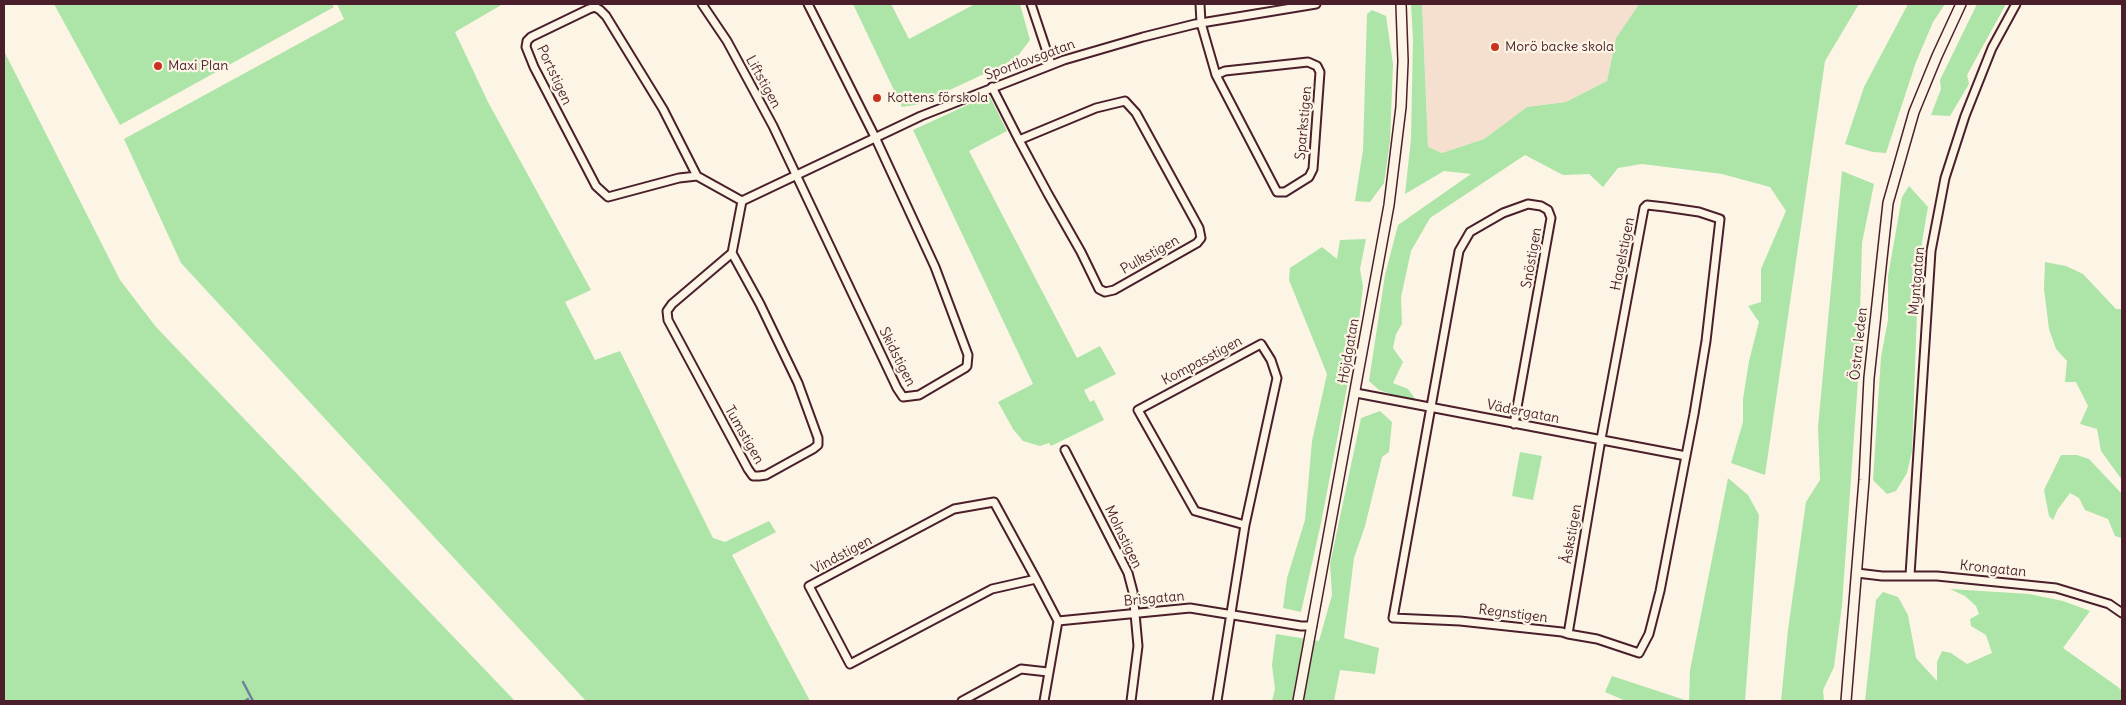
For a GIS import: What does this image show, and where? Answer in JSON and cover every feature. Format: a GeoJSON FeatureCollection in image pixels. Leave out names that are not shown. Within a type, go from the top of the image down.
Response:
{"type":"FeatureCollection","features":[{"type":"Feature","properties":{"kind":"street","name":"Liftstigen"},"geometry":{"type":"LineString","coordinates":[[702,4],[741,67],[773,126],[796,175]]}},
{"type":"Feature","properties":{"kind":"street"},"geometry":{"type":"LineString","coordinates":[[808,4],[875,137]]}},
{"type":"Feature","properties":{"kind":"street"},"geometry":{"type":"LineString","coordinates":[[1031,4],[1051,64]]}},
{"type":"Feature","properties":{"kind":"street","name":"Sparkstigen"},"geometry":{"type":"LineString","coordinates":[[1200,4],[1201,23],[1216,75],[1277,192],[1285,192],[1309,177],[1313,169],[1320,72],[1316,66],[1308,62],[1225,71],[1216,75]]}},
{"type":"Feature","properties":{"kind":"street","name":"Sportlovsgatan"},"geometry":{"type":"LineString","coordinates":[[742,201],[921,116],[1051,64],[1143,36],[1201,23],[1316,4]]}},
{"type":"Feature","properties":{"kind":"street","name":"Höjdgatan"},"geometry":{"type":"LineString","coordinates":[[1298,701],[1356,393],[1396,156],[1403,61],[1401,4]]}},
{"type":"Feature","properties":{"kind":"street","name":"Östra leden"},"geometry":{"type":"LineString","coordinates":[[1846,701],[1864,480],[1869,378],[1888,203],[1914,112],[1961,4]]}},
{"type":"Feature","properties":{"kind":"street","name":"Myntgatan"},"geometry":{"type":"LineString","coordinates":[[1910,576],[1931,251],[1945,178],[1965,116],[1992,48],[2016,4]]}},
{"type":"Feature","properties":{"kind":"street","name":"Portstigen"},"geometry":{"type":"LineString","coordinates":[[595,7],[600,10],[606,16],[663,109],[697,176],[678,178],[608,198],[596,186],[534,67],[526,47],[527,41],[531,37],[589,9],[595,7]]}},
{"type":"Feature","properties":{"kind":"street","name":"Pulkstigen"},"geometry":{"type":"LineString","coordinates":[[992,87],[1019,140],[1099,289],[1105,292],[1114,290],[1197,243],[1201,238],[1199,228],[1136,114],[1125,101],[1096,108],[1019,140]]}},
{"type":"Feature","properties":{"kind":"street","name":"Skidstigen"},"geometry":{"type":"LineString","coordinates":[[796,175],[903,397],[919,395],[965,368],[968,355],[935,267],[875,137]]}},
{"type":"Feature","properties":{"kind":"street"},"geometry":{"type":"LineString","coordinates":[[697,176],[742,201],[732,253]]}},
{"type":"Feature","properties":{"kind":"street","name":"Snöstigen"},"geometry":{"type":"LineString","coordinates":[[1431,407],[1459,251],[1464,239],[1470,232],[1503,213],[1528,204],[1541,206],[1548,210],[1552,218],[1514,424]]}},
{"type":"Feature","properties":{"kind":"street","name":"Hagelstigen"},"geometry":{"type":"LineString","coordinates":[[1601,439],[1644,208],[1647,206],[1699,212],[1720,219],[1720,225],[1706,341],[1686,456]]}},
{"type":"Feature","properties":{"kind":"street","name":"Tumstigen"},"geometry":{"type":"LineString","coordinates":[[732,253],[760,304],[798,383],[818,438],[818,445],[813,450],[766,475],[759,476],[753,476],[748,469],[668,320],[667,311],[672,304],[732,253]]}},
{"type":"Feature","properties":{"kind":"street","name":"Kompasstigen"},"geometry":{"type":"LineString","coordinates":[[1232,615],[1245,525],[1276,378],[1271,360],[1261,344],[1138,410],[1195,511],[1245,525]]}},
{"type":"Feature","properties":{"kind":"street","name":"Vädergatan"},"geometry":{"type":"LineString","coordinates":[[1356,393],[1686,456]]}},
{"type":"Feature","properties":{"kind":"street","name":"Regnstigen"},"geometry":{"type":"LineString","coordinates":[[1431,407],[1393,618],[1400,620],[1460,621],[1511,625],[1597,639],[1639,653],[1652,626],[1686,456]]}},
{"type":"Feature","properties":{"kind":"street","name":"Åskstigen"},"geometry":{"type":"LineString","coordinates":[[1568,634],[1601,439]]}},
{"type":"Feature","properties":{"kind":"street","name":"Molnstigen"},"geometry":{"type":"LineString","coordinates":[[1065,450],[1128,573],[1133,592],[1138,646],[1131,701]]}},
{"type":"Feature","properties":{"kind":"street","name":"Vindstigen"},"geometry":{"type":"LineString","coordinates":[[1036,579],[992,589],[850,664],[809,586],[954,510],[994,502],[1036,579],[1058,621]]}},
{"type":"Feature","properties":{"kind":"street","name":"Krongatan"},"geometry":{"type":"LineString","coordinates":[[1857,573],[1938,576],[2056,588],[2109,604],[2122,613]]}},
{"type":"Feature","properties":{"kind":"street","name":"Brisgatan"},"geometry":{"type":"LineString","coordinates":[[1058,621],[1190,608],[1301,626],[1312,626]]}},
{"type":"Feature","properties":{"kind":"street"},"geometry":{"type":"LineString","coordinates":[[1218,701],[1232,615]]}},
{"type":"Feature","properties":{"kind":"street"},"geometry":{"type":"LineString","coordinates":[[1044,701],[1058,621]]}},
{"type":"Feature","properties":{"kind":"street"},"geometry":{"type":"LineString","coordinates":[[962,701],[1021,669],[1048,672]]}},
{"type":"Feature","properties":{"kind":"shaded area"},"geometry":{"type":"Polygon","coordinates":[[[1422,4],[1639,4],[1616,38],[1607,81],[1566,102],[1527,107],[1484,139],[1442,153],[1428,147],[1422,4]]]}},
{"type":"Feature","properties":{"kind":"green space","name":"Maxi Plan"},"geometry":{"type":"Polygon","coordinates":[[[54,4],[332,4],[334,7],[120,125],[54,4]]]}},
{"type":"Feature","properties":{"kind":"green space"},"geometry":{"type":"Polygon","coordinates":[[[337,4],[503,4],[455,32],[488,102],[591,290],[565,302],[595,360],[620,351],[713,538],[725,542],[769,521],[776,532],[732,555],[810,701],[586,701],[181,263],[124,139],[344,19],[337,4]]]}},
{"type":"Feature","properties":{"kind":"green space"},"geometry":{"type":"Polygon","coordinates":[[[853,4],[891,4],[909,39],[975,4],[1020,4],[1030,40],[1017,57],[1003,65],[920,104],[902,107],[853,4]]]}},
{"type":"Feature","properties":{"kind":"green space"},"geometry":{"type":"Polygon","coordinates":[[[1411,4],[1422,4],[1428,147],[1442,153],[1484,139],[1527,107],[1566,102],[1607,81],[1616,38],[1639,4],[1859,4],[1825,61],[1765,475],[1731,463],[1743,422],[1743,399],[1749,361],[1759,322],[1748,306],[1761,302],[1761,269],[1786,211],[1770,187],[1722,174],[1642,164],[1618,168],[1603,187],[1589,174],[1563,175],[1525,155],[1430,218],[1411,251],[1401,297],[1402,324],[1396,334],[1393,348],[1403,362],[1393,383],[1408,389],[1416,400],[1379,390],[1369,381],[1385,275],[1398,225],[1471,174],[1444,171],[1405,194],[1411,139],[1413,39],[1411,4]]]}},
{"type":"Feature","properties":{"kind":"green space"},"geometry":{"type":"Polygon","coordinates":[[[1908,4],[1945,4],[1933,22],[1916,62],[1886,153],[1873,152],[1845,144],[1864,87],[1908,4]]]}},
{"type":"Feature","properties":{"kind":"green space"},"geometry":{"type":"Polygon","coordinates":[[[1977,4],[2006,4],[1967,75],[1969,84],[1950,116],[1931,115],[1941,89],[1940,80],[1977,4]]]}},
{"type":"Feature","properties":{"kind":"green space"},"geometry":{"type":"Polygon","coordinates":[[[1372,10],[1386,16],[1393,64],[1390,141],[1384,183],[1370,202],[1355,201],[1363,150],[1367,14],[1372,10]]]}},
{"type":"Feature","properties":{"kind":"green space"},"geometry":{"type":"Polygon","coordinates":[[[4,51],[120,280],[156,327],[515,701],[4,701],[4,51]]]}},
{"type":"Feature","properties":{"kind":"green space"},"geometry":{"type":"Polygon","coordinates":[[[989,95],[1007,131],[969,151],[1077,358],[1100,346],[1116,374],[1084,390],[1090,402],[1094,400],[1104,420],[1051,446],[1049,443],[1040,446],[1023,441],[1013,429],[998,402],[1033,384],[913,130],[989,95]]]}},
{"type":"Feature","properties":{"kind":"green space"},"geometry":{"type":"Polygon","coordinates":[[[1842,171],[1874,184],[1862,243],[1858,380],[1842,605],[1834,667],[1823,690],[1824,701],[1781,701],[1788,630],[1806,502],[1820,480],[1818,427],[1842,171]]]}},
{"type":"Feature","properties":{"kind":"green space"},"geometry":{"type":"Polygon","coordinates":[[[1909,186],[1928,207],[1922,242],[1917,312],[1912,451],[1907,473],[1896,491],[1887,494],[1873,480],[1881,357],[1888,320],[1888,276],[1902,197],[1909,186]]]}},
{"type":"Feature","properties":{"kind":"green space"},"geometry":{"type":"Polygon","coordinates":[[[1366,239],[1360,269],[1363,286],[1358,330],[1321,523],[1301,612],[1283,608],[1287,578],[1305,520],[1312,441],[1327,374],[1289,280],[1290,268],[1322,247],[1337,259],[1340,240],[1366,239]]]}},
{"type":"Feature","properties":{"kind":"green space"},"geometry":{"type":"Polygon","coordinates":[[[2045,262],[2066,266],[2083,274],[2116,309],[2122,309],[2122,480],[2101,451],[2097,429],[2080,424],[2088,406],[2076,382],[2065,382],[2067,361],[2056,349],[2049,329],[2044,289],[2045,262]]]}},
{"type":"Feature","properties":{"kind":"green space"},"geometry":{"type":"Polygon","coordinates":[[[1380,411],[1392,422],[1389,452],[1382,457],[1365,526],[1354,558],[1344,638],[1379,648],[1375,674],[1340,670],[1334,701],[1272,701],[1275,689],[1272,665],[1276,634],[1319,641],[1332,595],[1330,564],[1361,418],[1380,411]]]}},
{"type":"Feature","properties":{"kind":"green space"},"geometry":{"type":"Polygon","coordinates":[[[1520,452],[1542,456],[1533,500],[1512,496],[1520,452]]]}},
{"type":"Feature","properties":{"kind":"green space"},"geometry":{"type":"Polygon","coordinates":[[[2061,455],[2077,455],[2089,459],[2122,494],[2122,538],[2115,536],[2108,519],[2085,510],[2079,498],[2070,493],[2058,509],[2053,520],[2049,516],[2044,490],[2061,455]]]}},
{"type":"Feature","properties":{"kind":"green space"},"geometry":{"type":"Polygon","coordinates":[[[1728,478],[1748,495],[1759,515],[1745,701],[1689,701],[1690,670],[1728,478]]]}},
{"type":"Feature","properties":{"kind":"green space"},"geometry":{"type":"Polygon","coordinates":[[[1950,589],[2029,594],[2063,601],[2090,611],[2063,648],[2118,687],[2122,691],[2122,701],[1865,701],[1876,600],[1883,592],[1898,597],[1908,615],[1916,658],[1937,681],[1937,662],[1942,651],[1951,653],[1967,664],[1992,653],[1986,635],[1971,626],[1970,619],[1979,614],[1976,606],[1965,596],[1950,589]]]}},
{"type":"Feature","properties":{"kind":"green space"},"geometry":{"type":"Polygon","coordinates":[[[1612,676],[1688,701],[1626,701],[1605,692],[1612,676]]]}},
{"type":"Feature","properties":{"kind":"waterway"},"geometry":{"type":"LineString","coordinates":[[243,682],[253,701]]}},
{"type":"Feature","properties":{"kind":"place","name":"Morö backe skola"},"geometry":{"type":"Point","coordinates":[1495,47]}},
{"type":"Feature","properties":{"kind":"place","name":"Maxi Plan"},"geometry":{"type":"Point","coordinates":[158,66]}},
{"type":"Feature","properties":{"kind":"place","name":"Kottens förskola"},"geometry":{"type":"Point","coordinates":[877,98]}}]}
